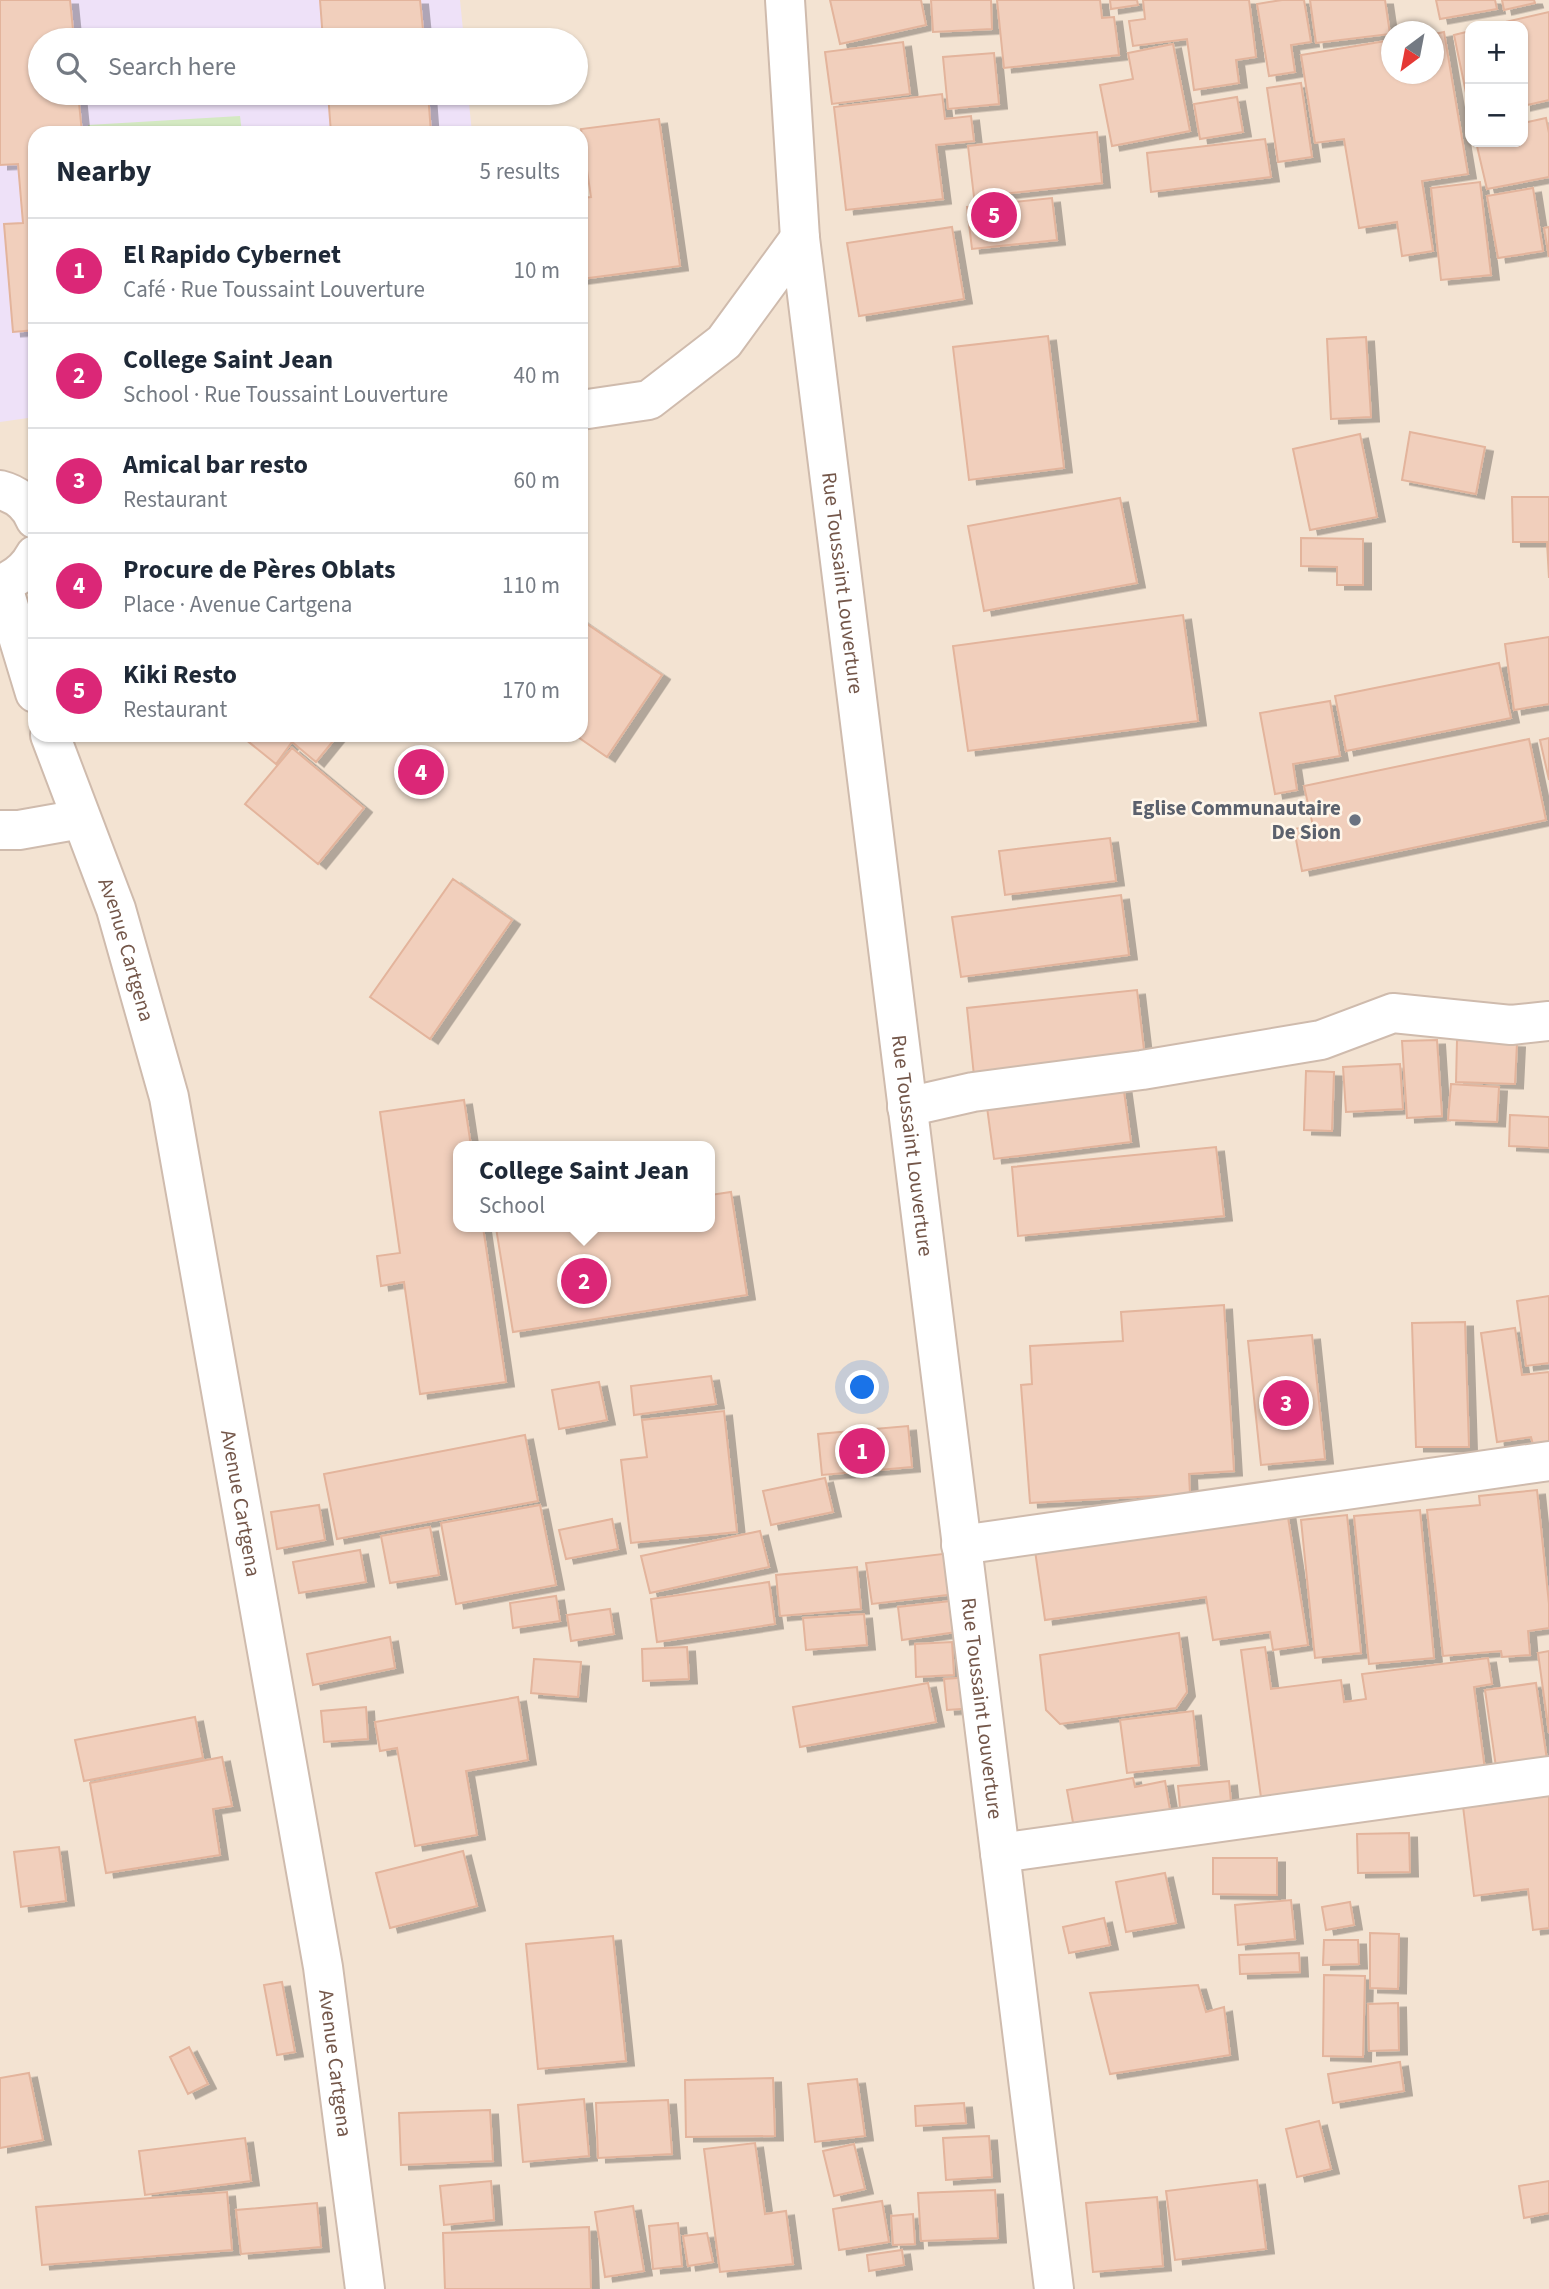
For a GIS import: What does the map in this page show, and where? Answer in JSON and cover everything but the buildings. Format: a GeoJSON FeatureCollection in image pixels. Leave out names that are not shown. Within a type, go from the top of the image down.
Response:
{"type":"FeatureCollection","features":[{"type":"Feature","properties":{"kind":"street","name":"Rue Toussaint Louverture"},"geometry":{"type":"LineString","coordinates":[[785,0],[800,238],[1054,2289]]}},
{"type":"Feature","properties":{"kind":"street"},"geometry":{"type":"LineString","coordinates":[[588,409],[649,400],[724,342],[800,238]]}},
{"type":"Feature","properties":{"kind":"street"},"geometry":{"type":"LineString","coordinates":[[28,567],[15,578],[1,584],[28,671]]}},
{"type":"Feature","properties":{"kind":"street","name":"Avenue Cartgena"},"geometry":{"type":"LineString","coordinates":[[53,742],[116,909],[169,1097],[323,1967],[365,2289]]}},
{"type":"Feature","properties":{"kind":"street"},"geometry":{"type":"LineString","coordinates":[[0,830],[19,830],[81,820]]}},
{"type":"Feature","properties":{"kind":"street"},"geometry":{"type":"LineString","coordinates":[[907,1107],[973,1092],[1142,1070],[1321,1040],[1392,1013],[1511,1025],[1549,1021]]}},
{"type":"Feature","properties":{"kind":"street"},"geometry":{"type":"LineString","coordinates":[[961,1545],[1549,1461]]}},
{"type":"Feature","properties":{"kind":"street"},"geometry":{"type":"LineString","coordinates":[[1000,1853],[1549,1776]]}},
{"type":"Feature","properties":{"kind":"shaded area"},"geometry":{"type":"Polygon","coordinates":[[[0,0],[1549,0],[1549,2289],[0,2289],[0,0]]]}},
{"type":"Feature","properties":{"kind":"shaded area"},"geometry":{"type":"Polygon","coordinates":[[[0,0],[460,0],[463,28],[28,28],[28,105],[469,105],[471,126],[28,126],[28,418],[0,422],[0,0]]]}},
{"type":"Feature","properties":{"kind":"green space"},"geometry":{"type":"Polygon","coordinates":[[[240,116],[241,126],[88,126],[240,116]]]}},
{"type":"Feature","properties":{"kind":"place","name":"Kiki Resto"},"geometry":{"type":"Point","coordinates":[994,215]}},
{"type":"Feature","properties":{"kind":"place","name":"Procure de Pères Oblats"},"geometry":{"type":"Point","coordinates":[421,772]}},
{"type":"Feature","properties":{"kind":"place","name":"Eglise Communautaire De Sion"},"geometry":{"type":"Point","coordinates":[1355,820]}},
{"type":"Feature","properties":{"kind":"place","name":"College Saint Jean"},"geometry":{"type":"Point","coordinates":[584,1281]}},
{"type":"Feature","properties":{"kind":"place","name":"Amical bar resto"},"geometry":{"type":"Point","coordinates":[1286,1403]}},
{"type":"Feature","properties":{"kind":"place","name":"El Rapido Cybernet"},"geometry":{"type":"Point","coordinates":[862,1451]}}]}
